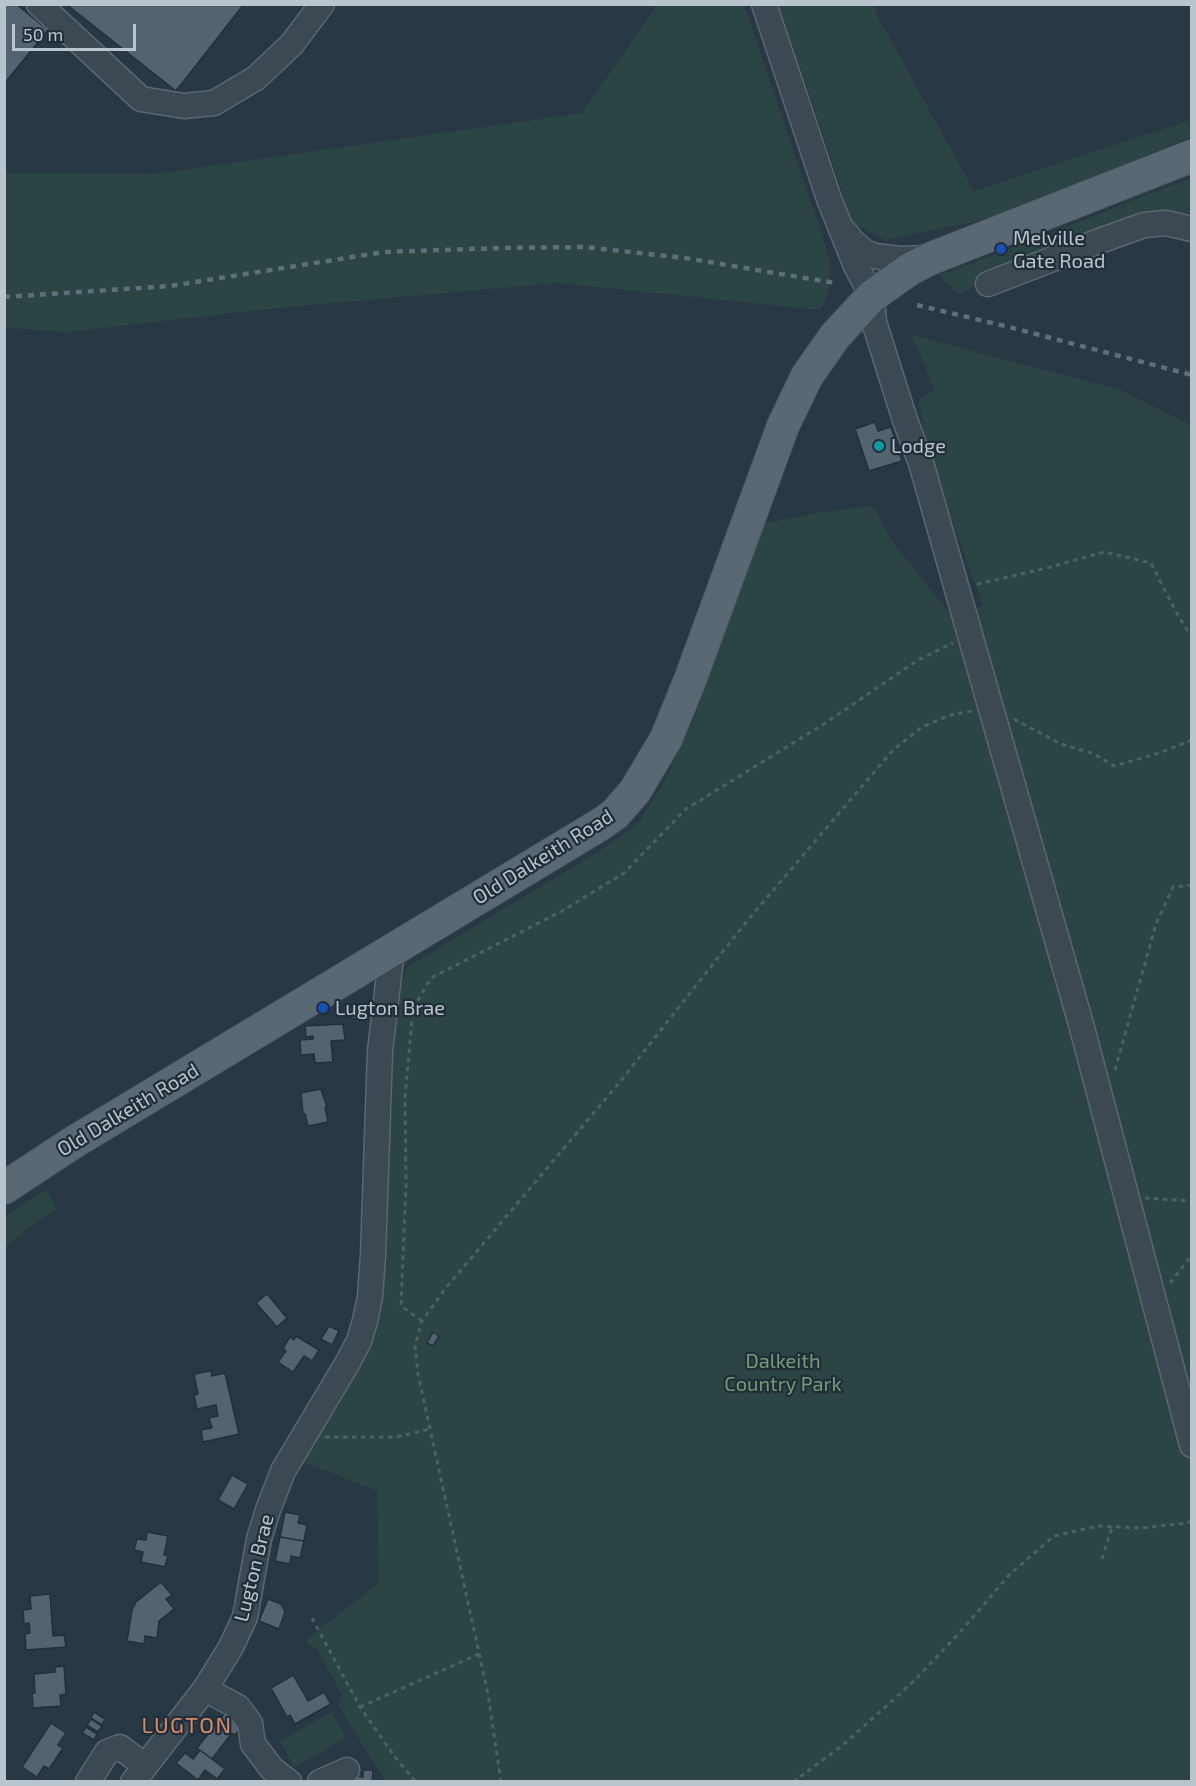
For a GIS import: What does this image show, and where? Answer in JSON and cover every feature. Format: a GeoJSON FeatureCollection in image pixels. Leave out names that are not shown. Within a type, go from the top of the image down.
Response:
{"type":"FeatureCollection","features":[{"type":"Feature","properties":{"kind":"main road","name":"Old Dalkeith Road"},"geometry":{"type":"LineString","coordinates":[[4,1188],[74,1142],[615,814],[635,791],[656,757],[676,715],[794,402],[807,376],[835,336],[872,296],[910,269],[932,258],[1191,156]]}},
{"type":"Feature","properties":{"kind":"street"},"geometry":{"type":"LineString","coordinates":[[39,4],[141,99],[184,106],[214,103],[256,78],[292,44],[322,4]]}},
{"type":"Feature","properties":{"kind":"street"},"geometry":{"type":"LineString","coordinates":[[764,4],[839,224],[856,266],[872,296],[874,322],[921,463],[1081,1024],[1191,1445]]}},
{"type":"Feature","properties":{"kind":"street"},"geometry":{"type":"LineString","coordinates":[[839,224],[852,241],[874,256],[900,259],[932,258]]}},
{"type":"Feature","properties":{"kind":"street"},"geometry":{"type":"LineString","coordinates":[[988,284],[1144,225],[1166,224],[1191,229]]}},
{"type":"Feature","properties":{"kind":"street","name":"Lugton Brae"},"geometry":{"type":"LineString","coordinates":[[139,1774],[205,1689],[231,1647],[244,1617],[259,1539],[268,1510],[284,1472],[359,1341],[365,1322],[374,1255],[380,1052],[392,950]]}},
{"type":"Feature","properties":{"kind":"street"},"geometry":{"type":"LineString","coordinates":[[205,1689],[238,1707],[250,1723],[253,1744],[272,1769],[289,1782]]}},
{"type":"Feature","properties":{"kind":"street"},"geometry":{"type":"LineString","coordinates":[[88,1782],[107,1752],[120,1747],[139,1774]]}},
{"type":"Feature","properties":{"kind":"street"},"geometry":{"type":"LineString","coordinates":[[320,1782],[348,1770]]}},
{"type":"Feature","properties":{"kind":"path"},"geometry":{"type":"LineString","coordinates":[[957,589],[1104,552],[1150,562],[1191,638]]}},
{"type":"Feature","properties":{"kind":"path"},"geometry":{"type":"LineString","coordinates":[[422,1322],[401,1306],[406,1184],[405,1096],[413,1009],[431,978],[562,911],[624,873],[686,809],[824,724],[918,660],[970,635]]}},
{"type":"Feature","properties":{"kind":"path"},"geometry":{"type":"LineString","coordinates":[[501,1782],[488,1694],[418,1374],[415,1345],[422,1322],[445,1289],[619,1083],[747,921],[893,750],[922,727],[950,716],[991,706],[1061,744],[1094,754],[1114,766],[1159,753],[1191,740]]}},
{"type":"Feature","properties":{"kind":"path"},"geometry":{"type":"LineString","coordinates":[[1113,1078],[1156,924],[1173,887],[1191,885]]}},
{"type":"Feature","properties":{"kind":"path"},"geometry":{"type":"LineString","coordinates":[[1126,1196],[1191,1201]]}},
{"type":"Feature","properties":{"kind":"path"},"geometry":{"type":"LineString","coordinates":[[1155,1303],[1191,1255]]}},
{"type":"Feature","properties":{"kind":"path"},"geometry":{"type":"LineString","coordinates":[[317,1436],[396,1437],[430,1429]]}},
{"type":"Feature","properties":{"kind":"path"},"geometry":{"type":"LineString","coordinates":[[793,1782],[843,1745],[914,1681],[1010,1574],[1054,1536],[1098,1526],[1142,1528],[1187,1524],[1191,1521]]}},
{"type":"Feature","properties":{"kind":"path"},"geometry":{"type":"LineString","coordinates":[[1102,1559],[1112,1527]]}},
{"type":"Feature","properties":{"kind":"path"},"geometry":{"type":"LineString","coordinates":[[312,1618],[360,1707],[395,1758],[416,1782]]}},
{"type":"Feature","properties":{"kind":"path"},"geometry":{"type":"LineString","coordinates":[[360,1707],[479,1654]]}},
{"type":"Feature","properties":{"kind":"green space"},"geometry":{"type":"Polygon","coordinates":[[[658,4],[744,5],[821,231],[830,264],[828,293],[820,310],[557,283],[268,309],[68,332],[5,328],[5,173],[154,174],[582,113],[658,4]]]}},
{"type":"Feature","properties":{"kind":"green space"},"geometry":{"type":"Polygon","coordinates":[[[779,5],[874,5],[877,15],[974,191],[1191,120],[1191,137],[996,217],[886,240],[853,224],[779,5]]]}},
{"type":"Feature","properties":{"kind":"green space"},"geometry":{"type":"Polygon","coordinates":[[[1191,178],[1191,213],[1157,211],[987,277],[960,295],[938,275],[960,268],[1191,178]]]}},
{"type":"Feature","properties":{"kind":"green space","name":"Dalkeith Country Park"},"geometry":{"type":"Polygon","coordinates":[[[912,335],[1121,390],[1191,425],[1191,1781],[385,1781],[338,1705],[342,1695],[317,1649],[305,1642],[379,1583],[377,1491],[303,1462],[362,1354],[378,1318],[390,1055],[402,980],[409,966],[598,852],[638,824],[664,782],[692,724],[765,523],[869,506],[875,510],[892,541],[956,621],[983,605],[926,449],[922,413],[918,404],[921,398],[934,389],[912,335]]]}},
{"type":"Feature","properties":{"kind":"green space"},"geometry":{"type":"Polygon","coordinates":[[[47,1189],[56,1210],[35,1223],[5,1247],[5,1217],[47,1189]]]}},
{"type":"Feature","properties":{"kind":"green space"},"geometry":{"type":"Polygon","coordinates":[[[332,1712],[346,1738],[294,1767],[280,1741],[332,1712]]]}},
{"type":"Feature","properties":{"kind":"building"},"geometry":{"type":"Polygon","coordinates":[[[4,4],[16,4],[48,30],[4,84],[4,4]]]}},
{"type":"Feature","properties":{"kind":"building"},"geometry":{"type":"Polygon","coordinates":[[[66,4],[244,4],[176,91],[66,4]]]}},
{"type":"Feature","properties":{"kind":"building","name":"Lodge"},"geometry":{"type":"Polygon","coordinates":[[[875,422],[878,431],[891,427],[902,461],[869,471],[855,429],[875,422]]]}},
{"type":"Feature","properties":{"kind":"building"},"geometry":{"type":"Polygon","coordinates":[[[344,1005],[359,1006],[358,1019],[343,1017],[344,1005]]]}},
{"type":"Feature","properties":{"kind":"building"},"geometry":{"type":"Polygon","coordinates":[[[343,1024],[345,1040],[331,1041],[333,1062],[315,1063],[314,1054],[301,1055],[300,1040],[313,1039],[313,1036],[306,1037],[305,1026],[343,1024]]]}},
{"type":"Feature","properties":{"kind":"building"},"geometry":{"type":"Polygon","coordinates":[[[321,1089],[327,1107],[325,1108],[328,1122],[308,1126],[305,1114],[303,1114],[301,1093],[321,1089]]]}},
{"type":"Feature","properties":{"kind":"building"},"geometry":{"type":"Polygon","coordinates":[[[267,1294],[287,1318],[277,1327],[256,1303],[267,1294]]]}},
{"type":"Feature","properties":{"kind":"building"},"geometry":{"type":"Polygon","coordinates":[[[329,1326],[339,1331],[332,1345],[321,1339],[329,1326]]]}},
{"type":"Feature","properties":{"kind":"building"},"geometry":{"type":"Polygon","coordinates":[[[433,1332],[439,1336],[433,1346],[427,1343],[433,1332]]]}},
{"type":"Feature","properties":{"kind":"building"},"geometry":{"type":"Polygon","coordinates":[[[296,1336],[319,1350],[312,1361],[304,1356],[293,1372],[278,1362],[286,1351],[283,1348],[290,1337],[294,1340],[296,1336]]]}},
{"type":"Feature","properties":{"kind":"building"},"geometry":{"type":"Polygon","coordinates":[[[211,1371],[212,1376],[225,1373],[239,1434],[203,1442],[201,1430],[212,1428],[209,1418],[218,1416],[216,1405],[197,1409],[194,1395],[198,1394],[194,1374],[211,1371]]]}},
{"type":"Feature","properties":{"kind":"building"},"geometry":{"type":"Polygon","coordinates":[[[232,1475],[248,1484],[234,1509],[218,1500],[232,1475]]]}},
{"type":"Feature","properties":{"kind":"building"},"geometry":{"type":"Polygon","coordinates":[[[285,1512],[300,1515],[298,1523],[307,1525],[304,1541],[280,1537],[285,1512]]]}},
{"type":"Feature","properties":{"kind":"building"},"geometry":{"type":"Polygon","coordinates":[[[147,1532],[168,1536],[164,1555],[168,1555],[165,1567],[141,1562],[143,1552],[134,1550],[137,1539],[146,1540],[147,1532]]]}},
{"type":"Feature","properties":{"kind":"building"},"geometry":{"type":"Polygon","coordinates":[[[280,1537],[304,1541],[300,1558],[291,1556],[290,1564],[275,1561],[280,1537]]]}},
{"type":"Feature","properties":{"kind":"building"},"geometry":{"type":"Polygon","coordinates":[[[161,1582],[172,1595],[166,1599],[174,1609],[159,1621],[157,1638],[145,1636],[144,1644],[127,1641],[132,1610],[136,1602],[161,1582]]]}},
{"type":"Feature","properties":{"kind":"building"},"geometry":{"type":"Polygon","coordinates":[[[50,1594],[53,1636],[64,1635],[66,1647],[26,1650],[25,1634],[30,1633],[29,1623],[24,1624],[23,1610],[31,1609],[30,1596],[50,1594]]]}},
{"type":"Feature","properties":{"kind":"building"},"geometry":{"type":"Polygon","coordinates":[[[268,1599],[281,1604],[285,1612],[279,1629],[259,1621],[268,1599]]]}},
{"type":"Feature","properties":{"kind":"building"},"geometry":{"type":"Polygon","coordinates":[[[64,1666],[66,1694],[60,1695],[61,1706],[33,1708],[34,1674],[55,1672],[55,1667],[64,1666]]]}},
{"type":"Feature","properties":{"kind":"building"},"geometry":{"type":"Polygon","coordinates":[[[293,1675],[308,1701],[324,1692],[331,1704],[295,1724],[290,1715],[287,1717],[271,1688],[293,1675]]]}},
{"type":"Feature","properties":{"kind":"building"},"geometry":{"type":"Polygon","coordinates":[[[228,1709],[245,1722],[235,1735],[232,1733],[212,1759],[197,1748],[228,1709]]]}},
{"type":"Feature","properties":{"kind":"building"},"geometry":{"type":"Polygon","coordinates":[[[94,1712],[105,1719],[102,1725],[91,1718],[94,1712]]]}},
{"type":"Feature","properties":{"kind":"building"},"geometry":{"type":"Polygon","coordinates":[[[91,1719],[102,1726],[98,1732],[87,1725],[91,1719]]]}},
{"type":"Feature","properties":{"kind":"building"},"geometry":{"type":"Polygon","coordinates":[[[51,1723],[66,1733],[58,1745],[63,1748],[49,1769],[44,1766],[37,1777],[22,1767],[51,1723]]]}},
{"type":"Feature","properties":{"kind":"building"},"geometry":{"type":"Polygon","coordinates":[[[86,1727],[97,1734],[94,1740],[82,1733],[86,1727]]]}},
{"type":"Feature","properties":{"kind":"building"},"geometry":{"type":"Polygon","coordinates":[[[200,1750],[225,1769],[217,1779],[205,1770],[198,1780],[176,1763],[185,1753],[193,1759],[200,1750]]]}},
{"type":"Feature","properties":{"kind":"building"},"geometry":{"type":"Polygon","coordinates":[[[363,1770],[373,1770],[372,1782],[351,1782],[351,1776],[363,1777],[363,1770]]]}},
{"type":"Feature","properties":{"kind":"railway"},"geometry":{"type":"LineString","coordinates":[[4,297],[170,286],[384,252],[499,248],[585,247],[685,258],[835,283]]}},
{"type":"Feature","properties":{"kind":"railway"},"geometry":{"type":"LineString","coordinates":[[917,305],[1192,375]]}},
{"type":"Feature","properties":{"kind":"place","name":"Melville Gate Road"},"geometry":{"type":"Point","coordinates":[1001,249]}},
{"type":"Feature","properties":{"kind":"place","name":"Lodge"},"geometry":{"type":"Point","coordinates":[879,446]}},
{"type":"Feature","properties":{"kind":"place","name":"Lugton Brae"},"geometry":{"type":"Point","coordinates":[323,1008]}},
{"type":"Feature","properties":{"kind":"district","name":"LUGTON"},"geometry":{"type":"Point","coordinates":[187,1726]}}]}
